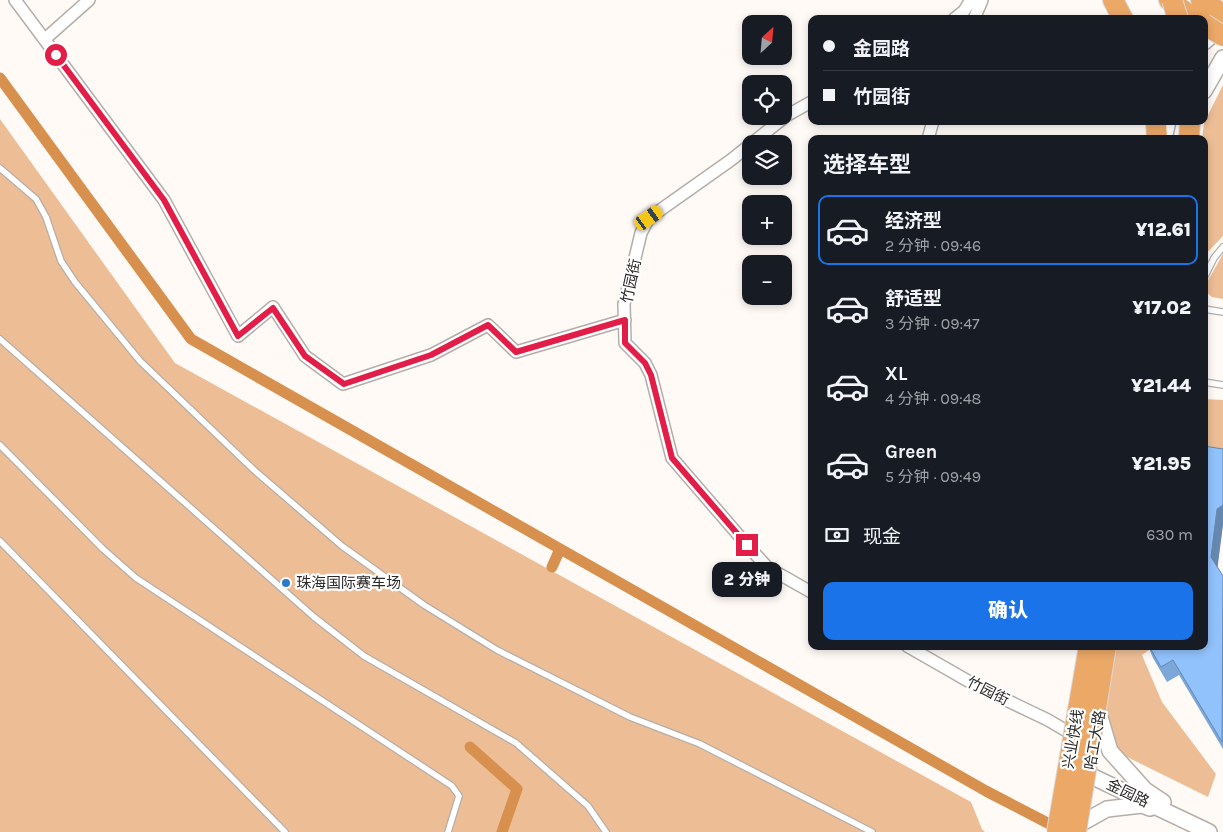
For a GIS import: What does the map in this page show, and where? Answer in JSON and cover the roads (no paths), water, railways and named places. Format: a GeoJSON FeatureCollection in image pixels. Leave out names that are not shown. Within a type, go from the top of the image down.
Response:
{"type":"FeatureCollection","features":[{"type":"Feature","properties":{"kind":"highway"},"geometry":{"type":"LineString","coordinates":[[1113,0],[1121,15]]}},
{"type":"Feature","properties":{"kind":"highway"},"geometry":{"type":"LineString","coordinates":[[1170,0],[1176,15]]}},
{"type":"Feature","properties":{"kind":"highway"},"geometry":{"type":"LineString","coordinates":[[1170,0],[1190,15]]}},
{"type":"Feature","properties":{"kind":"highway"},"geometry":{"type":"LineString","coordinates":[[1201,0],[1223,14]]}},
{"type":"Feature","properties":{"kind":"highway"},"geometry":{"type":"LineString","coordinates":[[1208,27],[1223,36]]}},
{"type":"Feature","properties":{"kind":"highway","name":"兴业快线"},"geometry":{"type":"LineString","coordinates":[[1056,832],[1088,650]]}},
{"type":"Feature","properties":{"kind":"highway","name":"兴业快线"},"geometry":{"type":"LineString","coordinates":[[1078,828],[1105,650]]}},
{"type":"Feature","properties":{"kind":"street"},"geometry":{"type":"LineString","coordinates":[[15,0],[164,200],[238,336],[273,308],[305,356],[344,384],[431,355],[488,325],[516,352],[625,320]]}},
{"type":"Feature","properties":{"kind":"street"},"geometry":{"type":"LineString","coordinates":[[45,39],[89,0]]}},
{"type":"Feature","properties":{"kind":"street"},"geometry":{"type":"LineString","coordinates":[[959,15],[971,0]]}},
{"type":"Feature","properties":{"kind":"street"},"geometry":{"type":"LineString","coordinates":[[976,15],[982,0]]}},
{"type":"Feature","properties":{"kind":"street"},"geometry":{"type":"LineString","coordinates":[[1208,39],[1223,26]]}},
{"type":"Feature","properties":{"kind":"street"},"geometry":{"type":"LineString","coordinates":[[1208,84],[1223,58]]}},
{"type":"Feature","properties":{"kind":"street","name":"竹园街"},"geometry":{"type":"LineString","coordinates":[[808,104],[786,116],[731,160],[649,218],[641,233],[624,304],[625,343],[645,363],[651,375],[672,458],[767,566],[808,590]]}},
{"type":"Feature","properties":{"kind":"street","name":"竹园街"},"geometry":{"type":"LineString","coordinates":[[914,650],[975,685],[1070,732]]}},
{"type":"Feature","properties":{"kind":"street","name":"哈工大路"},"geometry":{"type":"LineString","coordinates":[[1052,832],[1083,650]]}},
{"type":"Feature","properties":{"kind":"street","name":"哈工大路"},"geometry":{"type":"LineString","coordinates":[[1078,828],[1110,650]]}},
{"type":"Feature","properties":{"kind":"street"},"geometry":{"type":"LineString","coordinates":[[1100,714],[1110,751],[1145,790],[1206,831]]}},
{"type":"Feature","properties":{"kind":"street","name":"金园路"},"geometry":{"type":"LineString","coordinates":[[1070,732],[1089,775],[1206,831]]}},
{"type":"Feature","properties":{"kind":"street"},"geometry":{"type":"LineString","coordinates":[[1078,828],[1107,809],[1142,805],[1171,814]]}},
{"type":"Feature","properties":{"kind":"lane"},"geometry":{"type":"LineString","coordinates":[[0,168],[36,199],[46,217],[61,261],[75,282],[140,361],[254,470],[342,546],[424,605],[497,650],[630,717],[700,744],[872,832]]}},
{"type":"Feature","properties":{"kind":"lane"},"geometry":{"type":"LineString","coordinates":[[1208,270],[1214,258],[1223,247]]}},
{"type":"Feature","properties":{"kind":"lane"},"geometry":{"type":"LineString","coordinates":[[1208,310],[1223,312]]}},
{"type":"Feature","properties":{"kind":"lane"},"geometry":{"type":"LineString","coordinates":[[0,339],[314,617],[364,656],[516,743],[588,806],[606,832]]}},
{"type":"Feature","properties":{"kind":"lane"},"geometry":{"type":"LineString","coordinates":[[1208,383],[1223,385]]}},
{"type":"Feature","properties":{"kind":"lane"},"geometry":{"type":"LineString","coordinates":[[0,446],[103,549],[136,578],[452,786],[459,796],[448,832]]}},
{"type":"Feature","properties":{"kind":"lane"},"geometry":{"type":"LineString","coordinates":[[0,542],[284,832]]}},
{"type":"Feature","properties":{"kind":"waterway"},"geometry":{"type":"LineString","coordinates":[[0,78],[191,339],[986,791],[1061,830]]}},
{"type":"Feature","properties":{"kind":"waterway"},"geometry":{"type":"LineString","coordinates":[[552,567],[560,549]]}},
{"type":"Feature","properties":{"kind":"waterway"},"geometry":{"type":"LineString","coordinates":[[470,747],[517,789],[502,832]]}},
{"type":"Feature","properties":{"kind":"place","name":"珠海国际赛车场"},"geometry":{"type":"Point","coordinates":[286,583]}}]}
